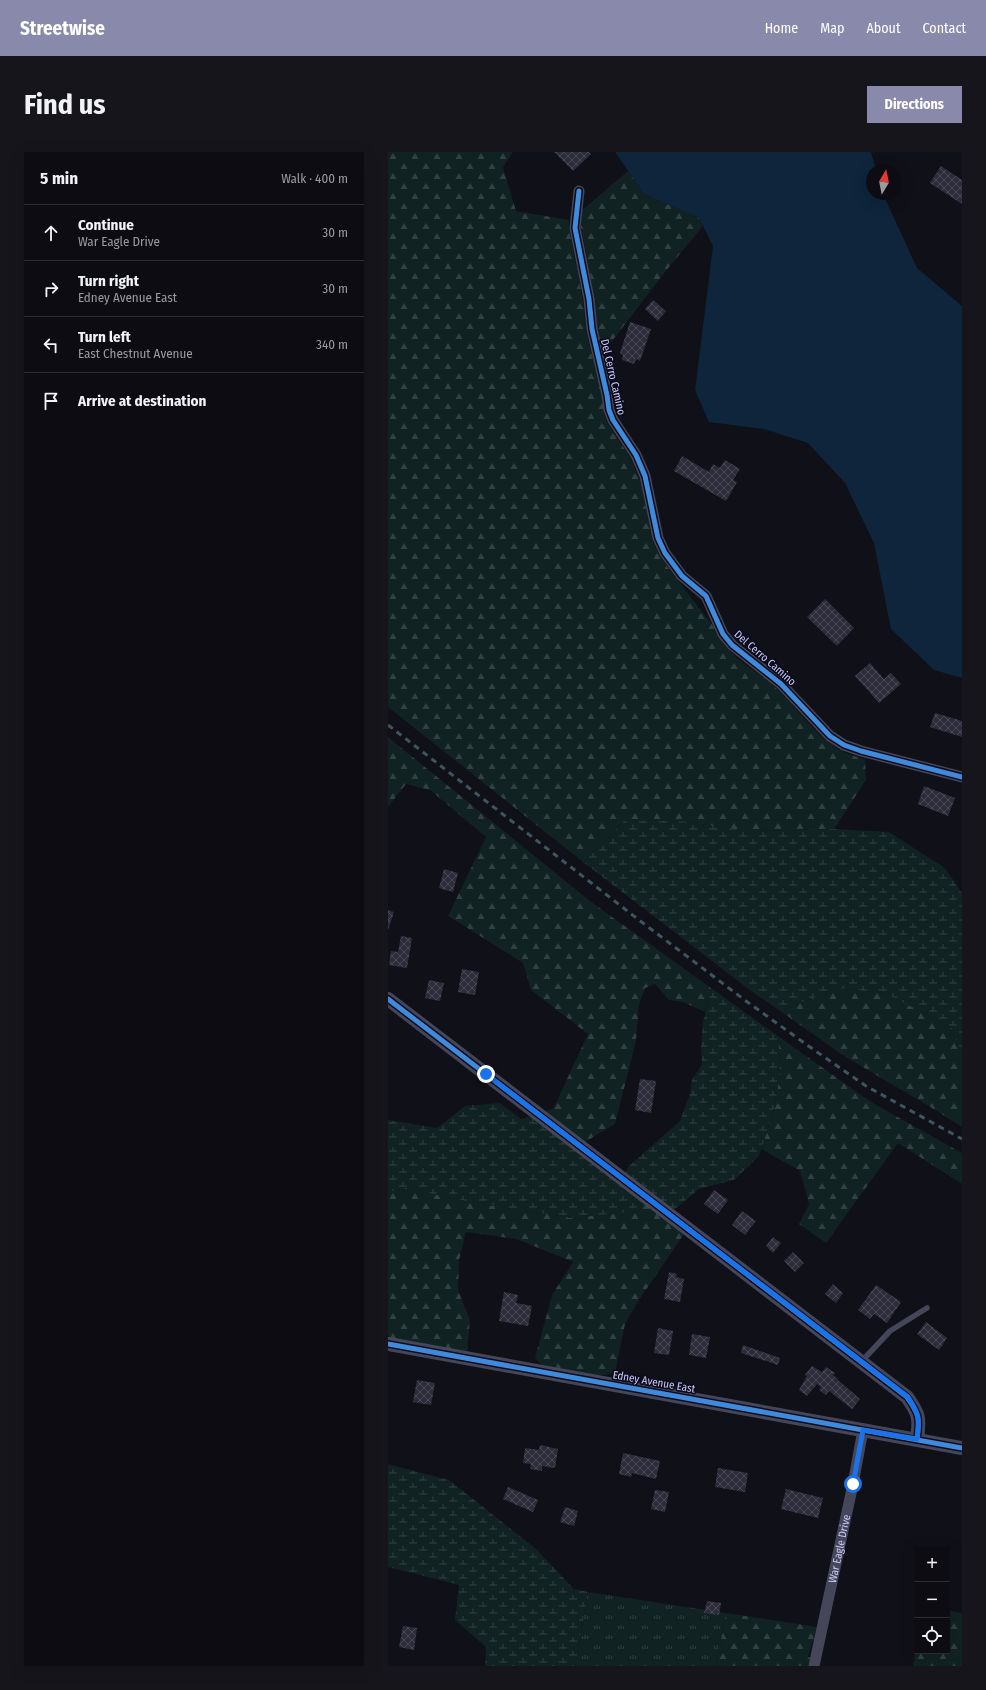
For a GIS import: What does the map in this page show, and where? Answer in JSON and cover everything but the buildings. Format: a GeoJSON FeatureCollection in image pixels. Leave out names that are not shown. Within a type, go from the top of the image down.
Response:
{"type":"FeatureCollection","features":[{"type":"Feature","properties":{"kind":"street","name":"Del Cerro Camino"},"geometry":{"type":"LineString","coordinates":[[579,191],[575,228],[589,299],[592,329],[609,410],[613,420],[636,455],[645,476],[658,538],[668,558],[682,576],[706,596],[723,634],[732,645],[781,684],[830,736],[844,745],[861,751],[962,777]]}},
{"type":"Feature","properties":{"kind":"street"},"geometry":{"type":"LineString","coordinates":[[388,999],[908,1397],[918,1412],[919,1426],[917,1439]]}},
{"type":"Feature","properties":{"kind":"street","name":"Edney Avenue East"},"geometry":{"type":"LineString","coordinates":[[388,1344],[962,1448]]}},
{"type":"Feature","properties":{"kind":"street","name":"War Eagle Drive"},"geometry":{"type":"LineString","coordinates":[[814,1666],[863,1430]]}},
{"type":"Feature","properties":{"kind":"lane"},"geometry":{"type":"LineString","coordinates":[[861,1362],[890,1331],[927,1308]]}},
{"type":"Feature","properties":{"kind":"green space"},"geometry":{"type":"Polygon","coordinates":[[[388,152],[513,152],[503,167],[516,211],[569,220],[569,229],[583,300],[586,331],[602,396],[604,413],[608,424],[630,457],[641,484],[653,542],[660,557],[713,626],[725,646],[733,654],[778,690],[814,729],[831,744],[845,752],[865,759],[866,780],[834,829],[748,831],[680,821],[624,821],[583,862],[388,707],[388,152]]]}},
{"type":"Feature","properties":{"kind":"green space"},"geometry":{"type":"Polygon","coordinates":[[[628,171],[644,194],[699,218],[703,226],[665,272],[603,353],[597,328],[594,297],[581,227],[582,210],[628,171]]]}},
{"type":"Feature","properties":{"kind":"green space"},"geometry":{"type":"Polygon","coordinates":[[[388,737],[590,901],[711,988],[705,1012],[683,1002],[669,1000],[655,984],[645,988],[639,1005],[636,1041],[615,1124],[585,1142],[545,1111],[553,1109],[588,1034],[531,990],[523,963],[448,916],[486,837],[430,790],[406,784],[388,807],[388,737]]]}},
{"type":"Feature","properties":{"kind":"green space"},"geometry":{"type":"Polygon","coordinates":[[[624,821],[680,821],[748,831],[834,829],[889,832],[945,868],[962,893],[962,1055],[952,1028],[885,993],[837,988],[786,1009],[783,1013],[751,991],[583,862],[624,821]]]}},
{"type":"Feature","properties":{"kind":"green space"},"geometry":{"type":"Polygon","coordinates":[[[711,988],[778,1036],[780,1075],[773,1113],[759,1156],[734,1180],[699,1189],[674,1210],[625,1173],[629,1166],[680,1121],[690,1094],[692,1080],[702,1064],[701,1048],[703,1023],[711,988]]]}},
{"type":"Feature","properties":{"kind":"green space"},"geometry":{"type":"Polygon","coordinates":[[[837,988],[886,993],[952,1028],[962,1055],[962,1127],[844,1056],[783,1013],[786,1009],[837,988]]]}},
{"type":"Feature","properties":{"kind":"green space"},"geometry":{"type":"Polygon","coordinates":[[[778,1036],[871,1102],[962,1153],[962,1184],[898,1143],[826,1243],[799,1224],[809,1204],[800,1171],[761,1149],[773,1113],[780,1075],[778,1036]]]}},
{"type":"Feature","properties":{"kind":"green space"},"geometry":{"type":"Polygon","coordinates":[[[500,1103],[521,1119],[531,1116],[644,1203],[629,1212],[572,1218],[475,1203],[406,1188],[388,1192],[388,1120],[437,1128],[465,1106],[500,1103]]]}},
{"type":"Feature","properties":{"kind":"green space"},"geometry":{"type":"Polygon","coordinates":[[[406,1188],[475,1203],[572,1218],[644,1203],[684,1234],[637,1303],[625,1324],[615,1373],[598,1376],[542,1365],[535,1358],[552,1295],[573,1262],[516,1239],[466,1232],[459,1260],[458,1290],[470,1320],[467,1352],[388,1338],[388,1192],[406,1188]]]}},
{"type":"Feature","properties":{"kind":"green space"},"geometry":{"type":"Polygon","coordinates":[[[388,1464],[449,1480],[535,1548],[574,1589],[588,1592],[575,1666],[485,1666],[486,1647],[455,1620],[459,1585],[388,1567],[388,1464]]]}},
{"type":"Feature","properties":{"kind":"green space"},"geometry":{"type":"Polygon","coordinates":[[[588,1592],[726,1613],[716,1666],[575,1666],[588,1592]]]}},
{"type":"Feature","properties":{"kind":"green space"},"geometry":{"type":"Polygon","coordinates":[[[950,1611],[962,1613],[962,1666],[913,1666],[915,1654],[950,1654],[950,1611]]]}},
{"type":"Feature","properties":{"kind":"green space"},"geometry":{"type":"Polygon","coordinates":[[[726,1613],[817,1627],[808,1657],[810,1657],[808,1666],[716,1666],[726,1613]]]}},
{"type":"Feature","properties":{"kind":"water"},"geometry":{"type":"Polygon","coordinates":[[[615,152],[871,152],[874,164],[866,164],[866,200],[886,200],[917,268],[962,306],[962,678],[934,670],[891,629],[874,543],[845,483],[808,443],[764,429],[709,422],[695,390],[713,246],[699,218],[644,194],[615,152]]]}},
{"type":"Feature","properties":{"kind":"railway"},"geometry":{"type":"LineString","coordinates":[[388,725],[639,920],[807,1045],[866,1086],[962,1139]]}},
{"type":"Feature","properties":{"kind":"cycle path"},"geometry":{"type":"LineString","coordinates":[[579,191],[575,228],[589,299],[592,329],[609,410],[613,420],[636,455],[645,476],[658,538],[665,553],[682,576],[706,596],[723,634],[732,645],[781,684],[830,736],[844,745],[861,751],[962,777]]}},
{"type":"Feature","properties":{"kind":"cycle path"},"geometry":{"type":"LineString","coordinates":[[388,999],[907,1397],[918,1416],[917,1439]]}},
{"type":"Feature","properties":{"kind":"cycle path"},"geometry":{"type":"LineString","coordinates":[[388,1344],[962,1448]]}},
{"type":"Feature","properties":{"kind":"route"},"geometry":{"type":"LineString","coordinates":[[486,1074],[908,1397],[918,1412],[919,1426],[917,1439],[863,1430],[853,1484]]}}]}
